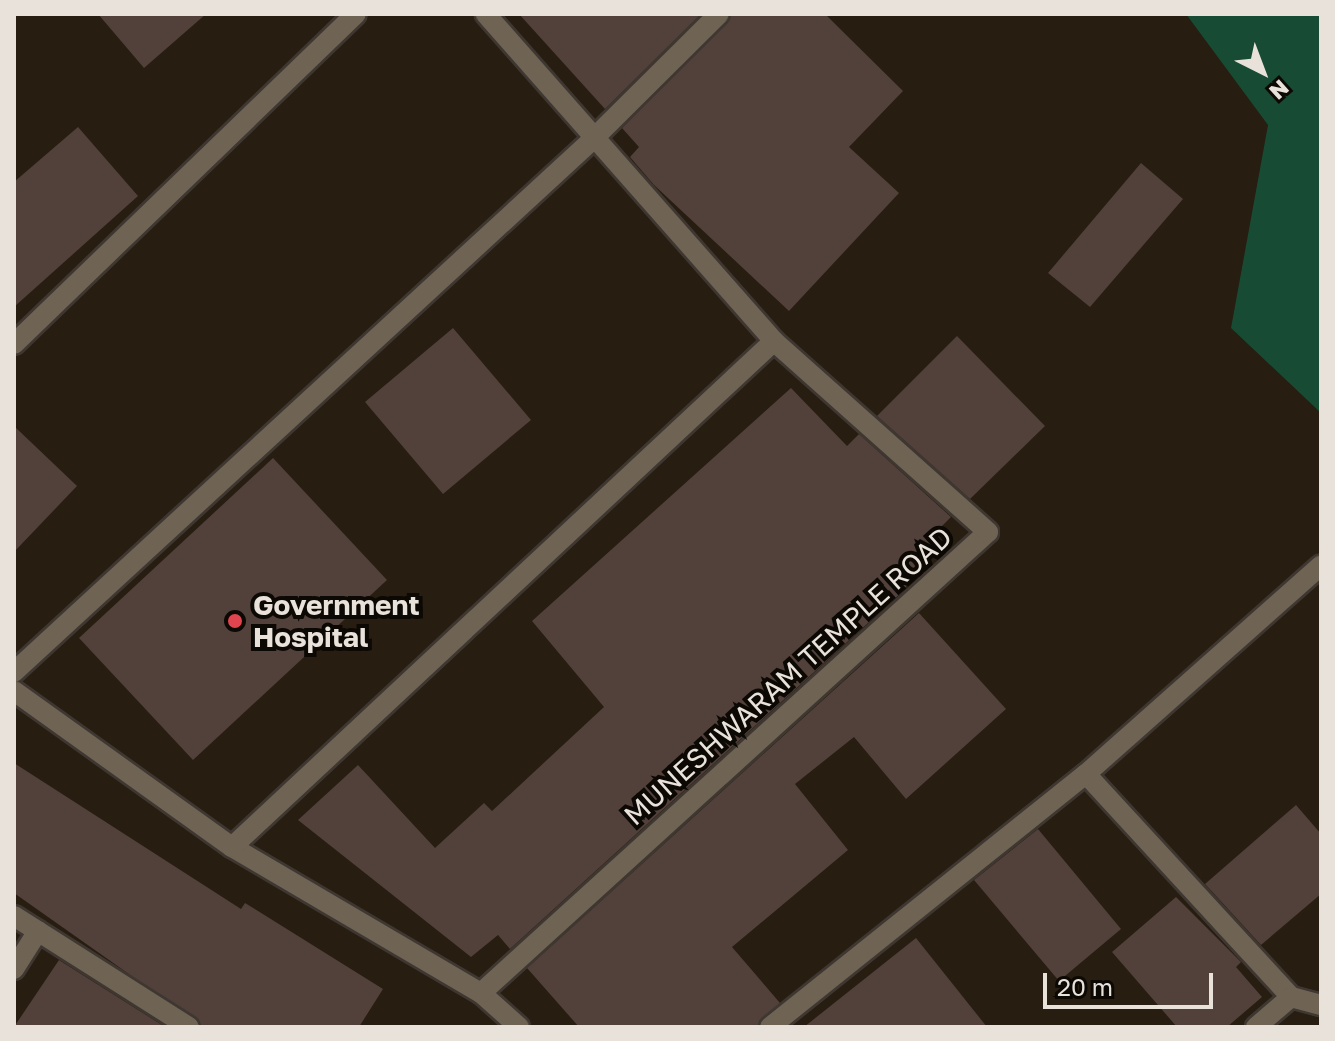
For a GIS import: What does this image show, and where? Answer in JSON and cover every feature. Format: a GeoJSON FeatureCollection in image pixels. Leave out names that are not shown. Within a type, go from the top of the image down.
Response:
{"type":"FeatureCollection","features":[{"type":"Feature","properties":{"kind":"street"},"geometry":{"type":"LineString","coordinates":[[14,344],[356,14]]}},
{"type":"Feature","properties":{"kind":"street","name":"MUNESHWARAM TEMPLE ROAD"},"geometry":{"type":"LineString","coordinates":[[481,993],[988,532],[774,341],[591,141],[486,14]]}},
{"type":"Feature","properties":{"kind":"street"},"geometry":{"type":"LineString","coordinates":[[14,672],[591,141],[719,14]]}},
{"type":"Feature","properties":{"kind":"street"},"geometry":{"type":"LineString","coordinates":[[232,847],[774,341]]}},
{"type":"Feature","properties":{"kind":"street"},"geometry":{"type":"LineString","coordinates":[[770,1027],[1086,774],[1321,565]]}},
{"type":"Feature","properties":{"kind":"street"},"geometry":{"type":"LineString","coordinates":[[14,691],[232,847],[481,993],[519,1027]]}},
{"type":"Feature","properties":{"kind":"street"},"geometry":{"type":"LineString","coordinates":[[1086,774],[1291,997],[1321,1005]]}},
{"type":"Feature","properties":{"kind":"street"},"geometry":{"type":"LineString","coordinates":[[14,916],[182,1025]]}},
{"type":"Feature","properties":{"kind":"street"},"geometry":{"type":"LineString","coordinates":[[14,969],[38,931]]}},
{"type":"Feature","properties":{"kind":"street"},"geometry":{"type":"LineString","coordinates":[[1256,1027],[1291,997]]}},
{"type":"Feature","properties":{"kind":"green space"},"geometry":{"type":"Polygon","coordinates":[[[1186,14],[1321,14],[1321,413],[1231,328],[1268,125],[1186,14]]]}},
{"type":"Feature","properties":{"kind":"building"},"geometry":{"type":"Polygon","coordinates":[[[98,14],[206,14],[144,68],[98,14]]]}},
{"type":"Feature","properties":{"kind":"building"},"geometry":{"type":"Polygon","coordinates":[[[519,14],[701,14],[605,109],[519,14]]]}},
{"type":"Feature","properties":{"kind":"building"},"geometry":{"type":"Polygon","coordinates":[[[732,14],[825,14],[903,91],[849,147],[899,193],[789,311],[654,185],[630,157],[639,147],[622,128],[732,14]]]}},
{"type":"Feature","properties":{"kind":"building"},"geometry":{"type":"Polygon","coordinates":[[[78,127],[138,196],[14,307],[14,182],[78,127]]]}},
{"type":"Feature","properties":{"kind":"building"},"geometry":{"type":"Polygon","coordinates":[[[1141,163],[1183,199],[1090,307],[1048,273],[1141,163]]]}},
{"type":"Feature","properties":{"kind":"building"},"geometry":{"type":"Polygon","coordinates":[[[453,328],[531,420],[443,494],[365,402],[453,328]]]}},
{"type":"Feature","properties":{"kind":"building"},"geometry":{"type":"Polygon","coordinates":[[[957,336],[1045,426],[970,499],[877,416],[957,336]]]}},
{"type":"Feature","properties":{"kind":"building"},"geometry":{"type":"Polygon","coordinates":[[[791,388],[847,446],[859,434],[951,517],[933,535],[941,543],[901,593],[510,949],[498,935],[471,957],[298,820],[358,765],[435,848],[484,803],[492,811],[604,707],[532,621],[791,388]]]}},
{"type":"Feature","properties":{"kind":"building"},"geometry":{"type":"Polygon","coordinates":[[[14,426],[77,486],[14,552],[14,426]]]}},
{"type":"Feature","properties":{"kind":"building"},"geometry":{"type":"Polygon","coordinates":[[[273,458],[387,580],[193,760],[79,638],[273,458]]]}},
{"type":"Feature","properties":{"kind":"building"},"geometry":{"type":"Polygon","coordinates":[[[919,613],[1006,709],[906,799],[854,737],[795,784],[848,850],[732,947],[780,1003],[757,1027],[579,1027],[527,968],[919,613]]]}},
{"type":"Feature","properties":{"kind":"building"},"geometry":{"type":"Polygon","coordinates":[[[14,763],[241,909],[245,903],[383,989],[359,1027],[204,1027],[14,893],[14,763]]]}},
{"type":"Feature","properties":{"kind":"building"},"geometry":{"type":"Polygon","coordinates":[[[1296,805],[1321,834],[1321,894],[1261,945],[1205,884],[1296,805]]]}},
{"type":"Feature","properties":{"kind":"building"},"geometry":{"type":"Polygon","coordinates":[[[1038,829],[1121,929],[1059,981],[974,880],[1038,829]]]}},
{"type":"Feature","properties":{"kind":"building"},"geometry":{"type":"Polygon","coordinates":[[[1176,897],[1241,962],[1236,967],[1262,997],[1227,1027],[1177,1027],[1112,952],[1176,897]]]}},
{"type":"Feature","properties":{"kind":"building"},"geometry":{"type":"Polygon","coordinates":[[[916,938],[987,1027],[804,1027],[916,938]]]}},
{"type":"Feature","properties":{"kind":"building"},"geometry":{"type":"Polygon","coordinates":[[[59,960],[162,1025],[14,1027],[59,960]]]}},
{"type":"Feature","properties":{"kind":"place","name":"Government Hospital"},"geometry":{"type":"Point","coordinates":[235,621]}}]}
